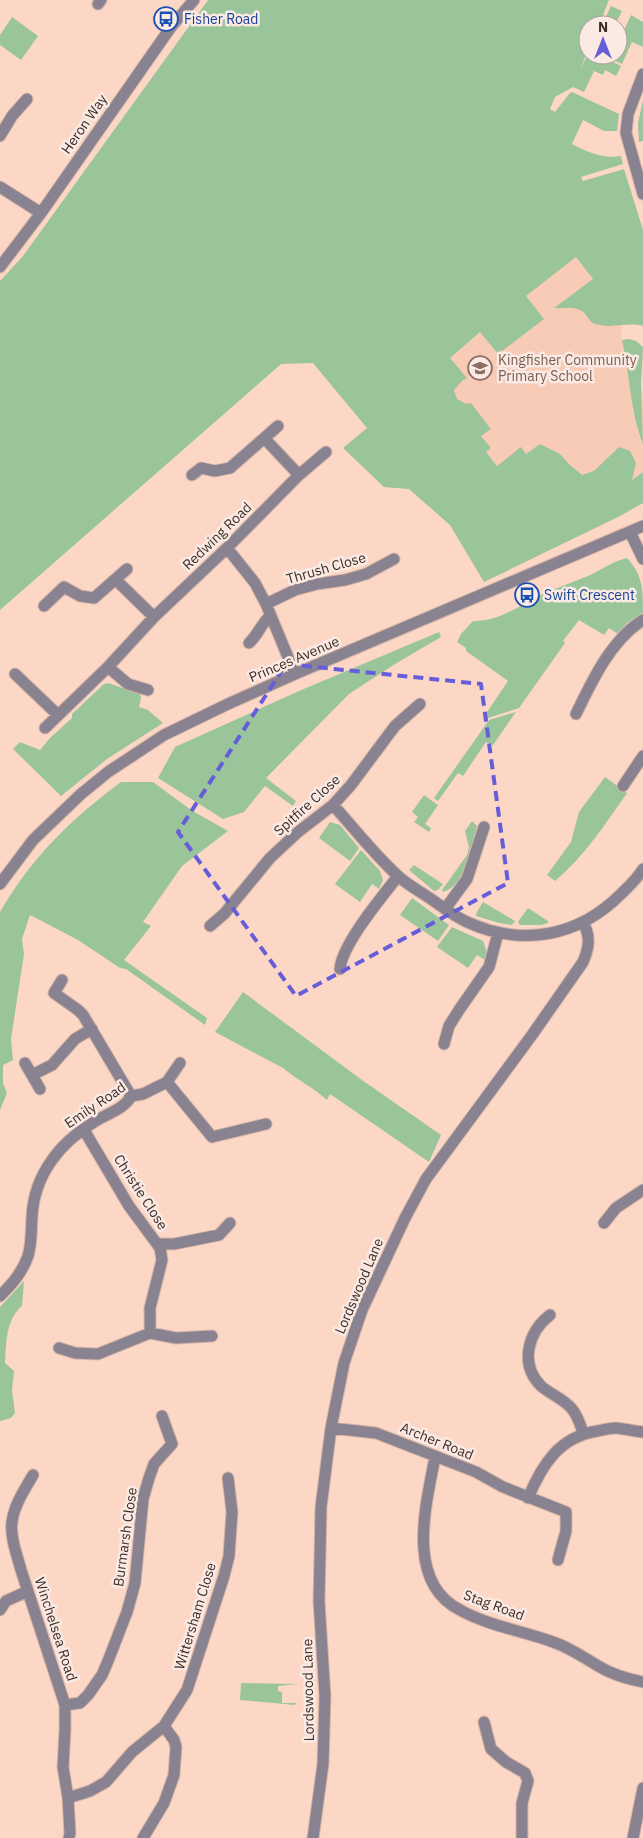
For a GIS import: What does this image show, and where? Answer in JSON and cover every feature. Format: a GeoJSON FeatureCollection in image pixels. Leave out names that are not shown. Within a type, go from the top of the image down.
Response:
{"type":"FeatureCollection","features":[{"type":"Feature","properties":{"kind":"street","name":"Heron Way"},"geometry":{"type":"LineString","coordinates":[[0,267],[41,213],[171,27],[194,0]]}},
{"type":"Feature","properties":{"kind":"street"},"geometry":{"type":"LineString","coordinates":[[643,74],[628,114],[626,134],[643,194]]}},
{"type":"Feature","properties":{"kind":"street"},"geometry":{"type":"LineString","coordinates":[[0,136],[12,116],[26,99]]}},
{"type":"Feature","properties":{"kind":"street"},"geometry":{"type":"LineString","coordinates":[[0,187],[41,213]]}},
{"type":"Feature","properties":{"kind":"street"},"geometry":{"type":"LineString","coordinates":[[192,475],[201,468],[215,471],[230,468],[278,426]]}},
{"type":"Feature","properties":{"kind":"street"},"geometry":{"type":"LineString","coordinates":[[265,439],[299,475]]}},
{"type":"Feature","properties":{"kind":"street","name":"Redwing Road"},"geometry":{"type":"LineString","coordinates":[[45,728],[299,475],[326,452]]}},
{"type":"Feature","properties":{"kind":"street","name":"Princes Avenue"},"geometry":{"type":"LineString","coordinates":[[0,884],[33,840],[81,794],[108,772],[164,735],[295,674],[643,526]]}},
{"type":"Feature","properties":{"kind":"street"},"geometry":{"type":"LineString","coordinates":[[630,532],[643,559]]}},
{"type":"Feature","properties":{"kind":"street"},"geometry":{"type":"LineString","coordinates":[[227,548],[255,583],[266,604],[295,674]]}},
{"type":"Feature","properties":{"kind":"street","name":"Thrush Close"},"geometry":{"type":"LineString","coordinates":[[266,604],[295,590],[366,574],[394,559]]}},
{"type":"Feature","properties":{"kind":"street"},"geometry":{"type":"LineString","coordinates":[[44,606],[64,587],[80,596],[94,598],[127,569]]}},
{"type":"Feature","properties":{"kind":"street"},"geometry":{"type":"LineString","coordinates":[[116,580],[154,618]]}},
{"type":"Feature","properties":{"kind":"street"},"geometry":{"type":"LineString","coordinates":[[249,643],[255,637],[262,623],[270,616]]}},
{"type":"Feature","properties":{"kind":"street"},"geometry":{"type":"LineString","coordinates":[[576,714],[591,683],[613,649],[632,626],[643,620]]}},
{"type":"Feature","properties":{"kind":"street"},"geometry":{"type":"LineString","coordinates":[[108,667],[128,684],[148,690]]}},
{"type":"Feature","properties":{"kind":"street"},"geometry":{"type":"LineString","coordinates":[[15,674],[58,715]]}},
{"type":"Feature","properties":{"kind":"street","name":"Spitfire Close"},"geometry":{"type":"LineString","coordinates":[[210,926],[224,914],[270,858],[298,832],[333,805],[352,785],[395,726],[420,704]]}},
{"type":"Feature","properties":{"kind":"street"},"geometry":{"type":"LineString","coordinates":[[623,786],[643,756]]}},
{"type":"Feature","properties":{"kind":"street"},"geometry":{"type":"LineString","coordinates":[[333,805],[398,876],[466,922],[498,933],[528,936],[560,932],[583,923],[605,910],[638,877],[643,869]]}},
{"type":"Feature","properties":{"kind":"street"},"geometry":{"type":"LineString","coordinates":[[445,909],[467,879],[484,826]]}},
{"type":"Feature","properties":{"kind":"street"},"geometry":{"type":"LineString","coordinates":[[340,969],[340,963],[352,938],[398,876]]}},
{"type":"Feature","properties":{"kind":"street","name":"Lordswood Lane"},"geometry":{"type":"LineString","coordinates":[[314,1838],[324,1753],[325,1680],[320,1611],[319,1547],[322,1484],[330,1428],[344,1363],[362,1310],[405,1218],[426,1179],[583,962],[589,940],[588,931],[583,923]]}},
{"type":"Feature","properties":{"kind":"street"},"geometry":{"type":"LineString","coordinates":[[444,1044],[449,1026],[489,967],[498,933]]}},
{"type":"Feature","properties":{"kind":"street"},"geometry":{"type":"LineString","coordinates":[[62,980],[54,992],[78,1010],[92,1029],[131,1096]]}},
{"type":"Feature","properties":{"kind":"street"},"geometry":{"type":"LineString","coordinates":[[32,1075],[52,1065],[75,1039],[92,1029]]}},
{"type":"Feature","properties":{"kind":"street"},"geometry":{"type":"LineString","coordinates":[[25,1063],[40,1089]]}},
{"type":"Feature","properties":{"kind":"street","name":"Emily Road"},"geometry":{"type":"LineString","coordinates":[[0,1296],[19,1275],[27,1258],[30,1248],[34,1196],[42,1176],[60,1149],[84,1130],[128,1102],[131,1096],[143,1094],[167,1082],[180,1063]]}},
{"type":"Feature","properties":{"kind":"street"},"geometry":{"type":"LineString","coordinates":[[167,1082],[212,1137],[266,1124]]}},
{"type":"Feature","properties":{"kind":"street","name":"Christie Close"},"geometry":{"type":"LineString","coordinates":[[84,1130],[129,1206],[158,1244],[162,1260],[150,1308],[150,1333]]}},
{"type":"Feature","properties":{"kind":"street"},"geometry":{"type":"LineString","coordinates":[[604,1223],[616,1208],[643,1190]]}},
{"type":"Feature","properties":{"kind":"street"},"geometry":{"type":"LineString","coordinates":[[158,1244],[174,1244],[219,1235],[230,1223]]}},
{"type":"Feature","properties":{"kind":"street"},"geometry":{"type":"LineString","coordinates":[[550,1315],[541,1323],[530,1341],[528,1353],[531,1372],[540,1385],[571,1408],[577,1417],[583,1433]]}},
{"type":"Feature","properties":{"kind":"street"},"geometry":{"type":"LineString","coordinates":[[59,1348],[75,1352],[98,1354],[150,1333],[176,1338],[212,1336]]}},
{"type":"Feature","properties":{"kind":"street","name":"Burmarsh Close"},"geometry":{"type":"LineString","coordinates":[[65,1706],[80,1703],[102,1675],[127,1612],[135,1583],[143,1499],[154,1464],[172,1444],[162,1416]]}},
{"type":"Feature","properties":{"kind":"street","name":"Archer Road"},"geometry":{"type":"LineString","coordinates":[[330,1428],[376,1433],[476,1472],[503,1487],[566,1512],[566,1531],[558,1560]]}},
{"type":"Feature","properties":{"kind":"street"},"geometry":{"type":"LineString","coordinates":[[528,1498],[538,1474],[551,1456],[567,1442],[583,1433],[615,1428],[643,1432]]}},
{"type":"Feature","properties":{"kind":"street","name":"Stag Road"},"geometry":{"type":"LineString","coordinates":[[435,1457],[426,1505],[423,1534],[425,1563],[441,1598],[459,1610],[473,1616],[560,1644],[601,1668],[625,1678],[643,1682]]}},
{"type":"Feature","properties":{"kind":"street","name":"Winchelsea Road"},"geometry":{"type":"LineString","coordinates":[[33,1475],[18,1500],[12,1522],[15,1549],[65,1706],[63,1767],[68,1798],[69,1838]]}},
{"type":"Feature","properties":{"kind":"street","name":"Wittersham Close"},"geometry":{"type":"LineString","coordinates":[[68,1798],[90,1791],[106,1782],[132,1752],[164,1726],[187,1690],[229,1556],[232,1512],[228,1478]]}},
{"type":"Feature","properties":{"kind":"street"},"geometry":{"type":"LineString","coordinates":[[0,1610],[6,1601],[28,1591]]}},
{"type":"Feature","properties":{"kind":"street"},"geometry":{"type":"LineString","coordinates":[[484,1722],[491,1749],[506,1762],[525,1773],[528,1781],[522,1803],[522,1838]]}},
{"type":"Feature","properties":{"kind":"street"},"geometry":{"type":"LineString","coordinates":[[143,1838],[164,1803],[174,1775],[176,1747],[174,1740],[164,1726]]}},
{"type":"Feature","properties":{"kind":"street"},"geometry":{"type":"LineString","coordinates":[[633,1838],[643,1788]]}},
{"type":"Feature","properties":{"kind":"highlighted area"},"geometry":{"type":"Polygon","coordinates":[[[286,664],[481,684],[508,883],[296,996],[178,832],[286,664]]]}},
{"type":"Feature","properties":{"kind":"shaded area","name":"Kingfisher Community Primary School"},"geometry":{"type":"Polygon","coordinates":[[[542,154],[621,325],[622,340],[636,341],[643,347],[641,384],[643,401],[643,503],[484,582],[450,525],[409,489],[384,487],[343,448],[367,428],[313,363],[542,154]]]}},
{"type":"Feature","properties":{"kind":"green space"},"geometry":{"type":"Polygon","coordinates":[[[208,0],[609,0],[603,15],[578,15],[578,65],[582,65],[580,70],[582,65],[619,65],[621,66],[616,76],[605,70],[603,75],[594,71],[584,92],[573,87],[555,97],[550,109],[555,112],[572,92],[619,114],[617,131],[604,131],[583,120],[572,144],[595,154],[608,157],[621,156],[623,164],[581,177],[583,181],[624,169],[643,230],[643,326],[606,326],[596,324],[591,322],[585,313],[579,309],[554,308],[593,279],[576,257],[526,296],[544,319],[498,354],[480,332],[450,358],[467,378],[454,390],[457,399],[466,404],[471,403],[491,429],[481,436],[491,448],[486,452],[497,466],[521,447],[526,454],[540,444],[560,454],[582,475],[594,471],[619,447],[630,451],[636,463],[632,480],[643,472],[643,503],[484,582],[450,525],[409,489],[384,487],[343,448],[367,428],[313,363],[281,364],[0,610],[0,281],[23,256],[208,0]]]}},
{"type":"Feature","properties":{"kind":"green space"},"geometry":{"type":"Polygon","coordinates":[[[611,6],[622,11],[620,15],[607,15],[611,6]]]}},
{"type":"Feature","properties":{"kind":"green space"},"geometry":{"type":"Polygon","coordinates":[[[631,15],[643,22],[643,47],[632,42],[628,51],[628,21],[631,15]]]}},
{"type":"Feature","properties":{"kind":"green space"},"geometry":{"type":"Polygon","coordinates":[[[12,17],[38,36],[21,60],[0,45],[0,35],[12,17]]]}},
{"type":"Feature","properties":{"kind":"green space"},"geometry":{"type":"Polygon","coordinates":[[[643,100],[643,141],[639,142],[638,123],[643,100]]]}},
{"type":"Feature","properties":{"kind":"green space"},"geometry":{"type":"Polygon","coordinates":[[[622,340],[636,341],[643,347],[641,384],[643,444],[635,419],[622,340]]]}},
{"type":"Feature","properties":{"kind":"green space"},"geometry":{"type":"Polygon","coordinates":[[[627,558],[636,571],[641,583],[643,613],[627,623],[618,634],[609,628],[604,635],[579,620],[519,708],[483,718],[508,681],[466,651],[466,648],[457,642],[461,634],[473,621],[492,619],[510,612],[545,593],[627,558]]]}},
{"type":"Feature","properties":{"kind":"green space"},"geometry":{"type":"Polygon","coordinates":[[[439,632],[441,637],[349,694],[266,778],[296,801],[293,806],[265,786],[244,812],[223,819],[158,778],[175,747],[299,691],[439,632]]]}},
{"type":"Feature","properties":{"kind":"green space"},"geometry":{"type":"Polygon","coordinates":[[[108,683],[140,694],[139,707],[148,710],[163,723],[107,759],[61,796],[13,749],[20,742],[40,750],[72,718],[72,714],[104,684],[108,683]]]}},
{"type":"Feature","properties":{"kind":"green space"},"geometry":{"type":"Polygon","coordinates":[[[516,712],[493,745],[486,742],[463,776],[458,773],[438,801],[434,798],[489,720],[516,712]]]}},
{"type":"Feature","properties":{"kind":"green space"},"geometry":{"type":"Polygon","coordinates":[[[605,777],[627,793],[576,861],[555,881],[547,875],[571,842],[579,812],[605,777]]]}},
{"type":"Feature","properties":{"kind":"green space"},"geometry":{"type":"Polygon","coordinates":[[[121,782],[153,782],[191,810],[228,831],[182,866],[143,922],[151,926],[124,960],[207,1018],[205,1025],[126,969],[120,968],[78,940],[30,915],[22,939],[24,954],[11,1039],[13,1060],[3,1065],[3,1083],[7,1093],[0,1110],[0,912],[25,874],[53,841],[102,796],[121,782]]]}},
{"type":"Feature","properties":{"kind":"green space"},"geometry":{"type":"Polygon","coordinates":[[[424,795],[438,805],[425,824],[431,828],[429,832],[414,822],[418,817],[412,812],[424,795]]]}},
{"type":"Feature","properties":{"kind":"green space"},"geometry":{"type":"Polygon","coordinates":[[[472,821],[477,826],[467,864],[458,881],[451,888],[443,892],[442,890],[467,855],[469,847],[465,831],[472,821]]]}},
{"type":"Feature","properties":{"kind":"green space"},"geometry":{"type":"Polygon","coordinates":[[[330,822],[340,825],[359,848],[350,861],[319,838],[330,822]]]}},
{"type":"Feature","properties":{"kind":"green space"},"geometry":{"type":"Polygon","coordinates":[[[361,850],[380,871],[383,880],[379,889],[372,884],[360,902],[335,884],[361,850]]]}},
{"type":"Feature","properties":{"kind":"green space"},"geometry":{"type":"Polygon","coordinates":[[[414,865],[443,884],[438,890],[434,891],[409,870],[414,865]]]}},
{"type":"Feature","properties":{"kind":"green space"},"geometry":{"type":"Polygon","coordinates":[[[412,898],[449,925],[438,941],[400,915],[412,898]]]}},
{"type":"Feature","properties":{"kind":"green space"},"geometry":{"type":"Polygon","coordinates":[[[483,902],[515,921],[512,925],[476,916],[483,902]]]}},
{"type":"Feature","properties":{"kind":"green space"},"geometry":{"type":"Polygon","coordinates":[[[528,908],[548,921],[548,923],[520,925],[518,922],[528,908]]]}},
{"type":"Feature","properties":{"kind":"green space"},"geometry":{"type":"Polygon","coordinates":[[[452,927],[483,941],[487,952],[485,960],[477,955],[468,968],[437,947],[452,927]]]}},
{"type":"Feature","properties":{"kind":"green space"},"geometry":{"type":"Polygon","coordinates":[[[243,992],[362,1080],[441,1135],[429,1162],[330,1094],[327,1100],[283,1068],[215,1032],[243,992]]]}},
{"type":"Feature","properties":{"kind":"green space"},"geometry":{"type":"Polygon","coordinates":[[[24,1281],[22,1306],[17,1311],[10,1325],[6,1348],[5,1363],[14,1371],[12,1390],[15,1413],[11,1418],[0,1421],[0,1307],[24,1281]]]}},
{"type":"Feature","properties":{"kind":"green space"},"geometry":{"type":"Polygon","coordinates":[[[241,1683],[297,1684],[278,1686],[278,1691],[282,1692],[282,1703],[296,1703],[295,1705],[240,1700],[241,1683]]]}},
{"type":"Feature","properties":{"kind":"place","name":"Fisher Road"},"geometry":{"type":"Point","coordinates":[166,19]}},
{"type":"Feature","properties":{"kind":"place","name":"Kingfisher Community Primary School"},"geometry":{"type":"Point","coordinates":[480,368]}},
{"type":"Feature","properties":{"kind":"place","name":"Swift Crescent"},"geometry":{"type":"Point","coordinates":[527,595]}}]}
